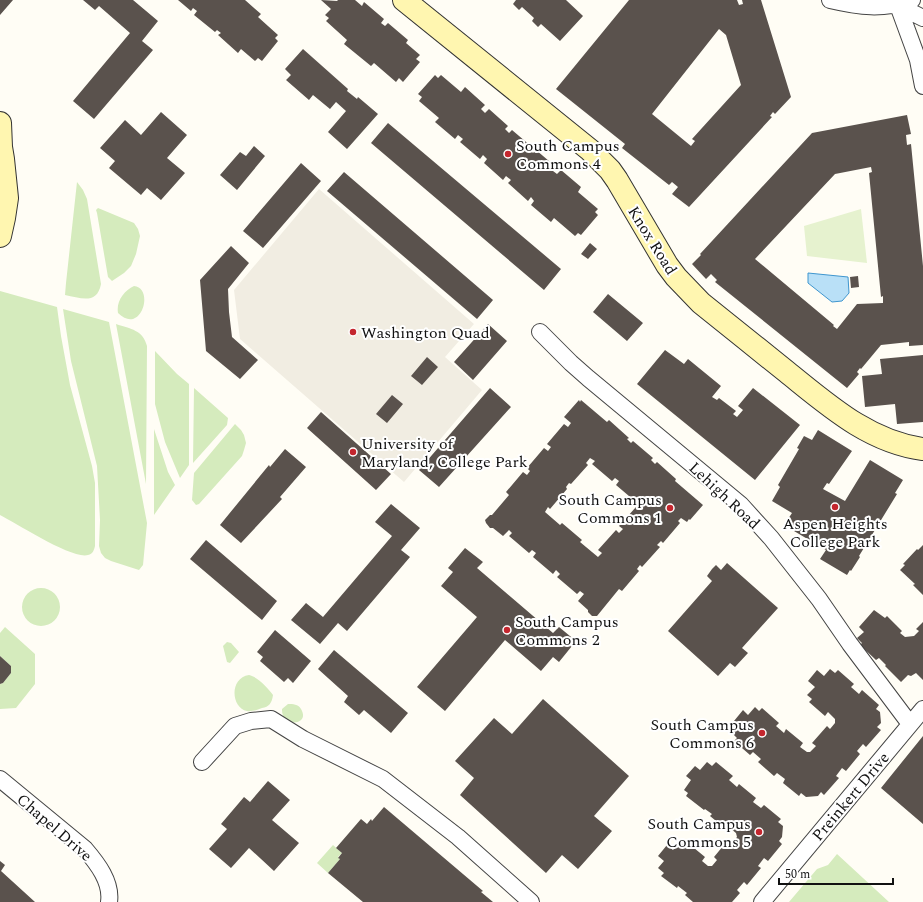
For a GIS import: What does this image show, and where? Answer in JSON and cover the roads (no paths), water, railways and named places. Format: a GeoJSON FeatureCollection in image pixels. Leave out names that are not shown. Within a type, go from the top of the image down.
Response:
{"type":"FeatureCollection","features":[{"type":"Feature","properties":{"kind":"street","name":"Knox Road"},"geometry":{"type":"LineString","coordinates":[[404,0],[590,150],[610,170],[667,265],[683,286],[701,303],[854,424],[880,438],[907,447],[923,449]]}},
{"type":"Feature","properties":{"kind":"street"},"geometry":{"type":"LineString","coordinates":[[830,0],[863,6],[880,7],[902,2]]}},
{"type":"Feature","properties":{"kind":"street"},"geometry":{"type":"LineString","coordinates":[[902,2],[923,18]]}},
{"type":"Feature","properties":{"kind":"street"},"geometry":{"type":"LineString","coordinates":[[902,2],[918,60],[923,86]]}},
{"type":"Feature","properties":{"kind":"street"},"geometry":{"type":"LineString","coordinates":[[0,124],[0,146],[4,166],[7,198],[0,236]]}},
{"type":"Feature","properties":{"kind":"street","name":"Lehigh Road"},"geometry":{"type":"LineString","coordinates":[[540,332],[582,373],[741,505],[771,538],[819,599],[850,644],[910,724]]}},
{"type":"Feature","properties":{"kind":"street","name":"Preinkert Drive"},"geometry":{"type":"LineString","coordinates":[[762,902],[923,709]]}},
{"type":"Feature","properties":{"kind":"street"},"geometry":{"type":"LineString","coordinates":[[202,762],[235,726],[251,721],[271,719],[303,739],[383,779],[458,836],[531,902]]}},
{"type":"Feature","properties":{"kind":"street","name":"Chapel Drive"},"geometry":{"type":"LineString","coordinates":[[0,779],[85,849],[93,858],[105,878],[110,895],[110,902]]}},
{"type":"Feature","properties":{"kind":"water"},"geometry":{"type":"Polygon","coordinates":[[[808,273],[848,277],[849,293],[842,301],[832,302],[808,283],[808,273]]]}},
{"type":"Feature","properties":{"kind":"place","name":"South Campus Commons 4"},"geometry":{"type":"Point","coordinates":[508,154]}},
{"type":"Feature","properties":{"kind":"place","name":"Washington Quad"},"geometry":{"type":"Point","coordinates":[353,332]}},
{"type":"Feature","properties":{"kind":"place","name":"University of Maryland, College Park"},"geometry":{"type":"Point","coordinates":[353,452]}},
{"type":"Feature","properties":{"kind":"place","name":"Aspen Heights College Park"},"geometry":{"type":"Point","coordinates":[835,507]}},
{"type":"Feature","properties":{"kind":"place","name":"South Campus Commons 1"},"geometry":{"type":"Point","coordinates":[670,508]}},
{"type":"Feature","properties":{"kind":"place","name":"South Campus Commons 2"},"geometry":{"type":"Point","coordinates":[507,630]}},
{"type":"Feature","properties":{"kind":"place","name":"South Campus Commons 6"},"geometry":{"type":"Point","coordinates":[762,733]}},
{"type":"Feature","properties":{"kind":"place","name":"South Campus Commons 5"},"geometry":{"type":"Point","coordinates":[759,832]}}]}
